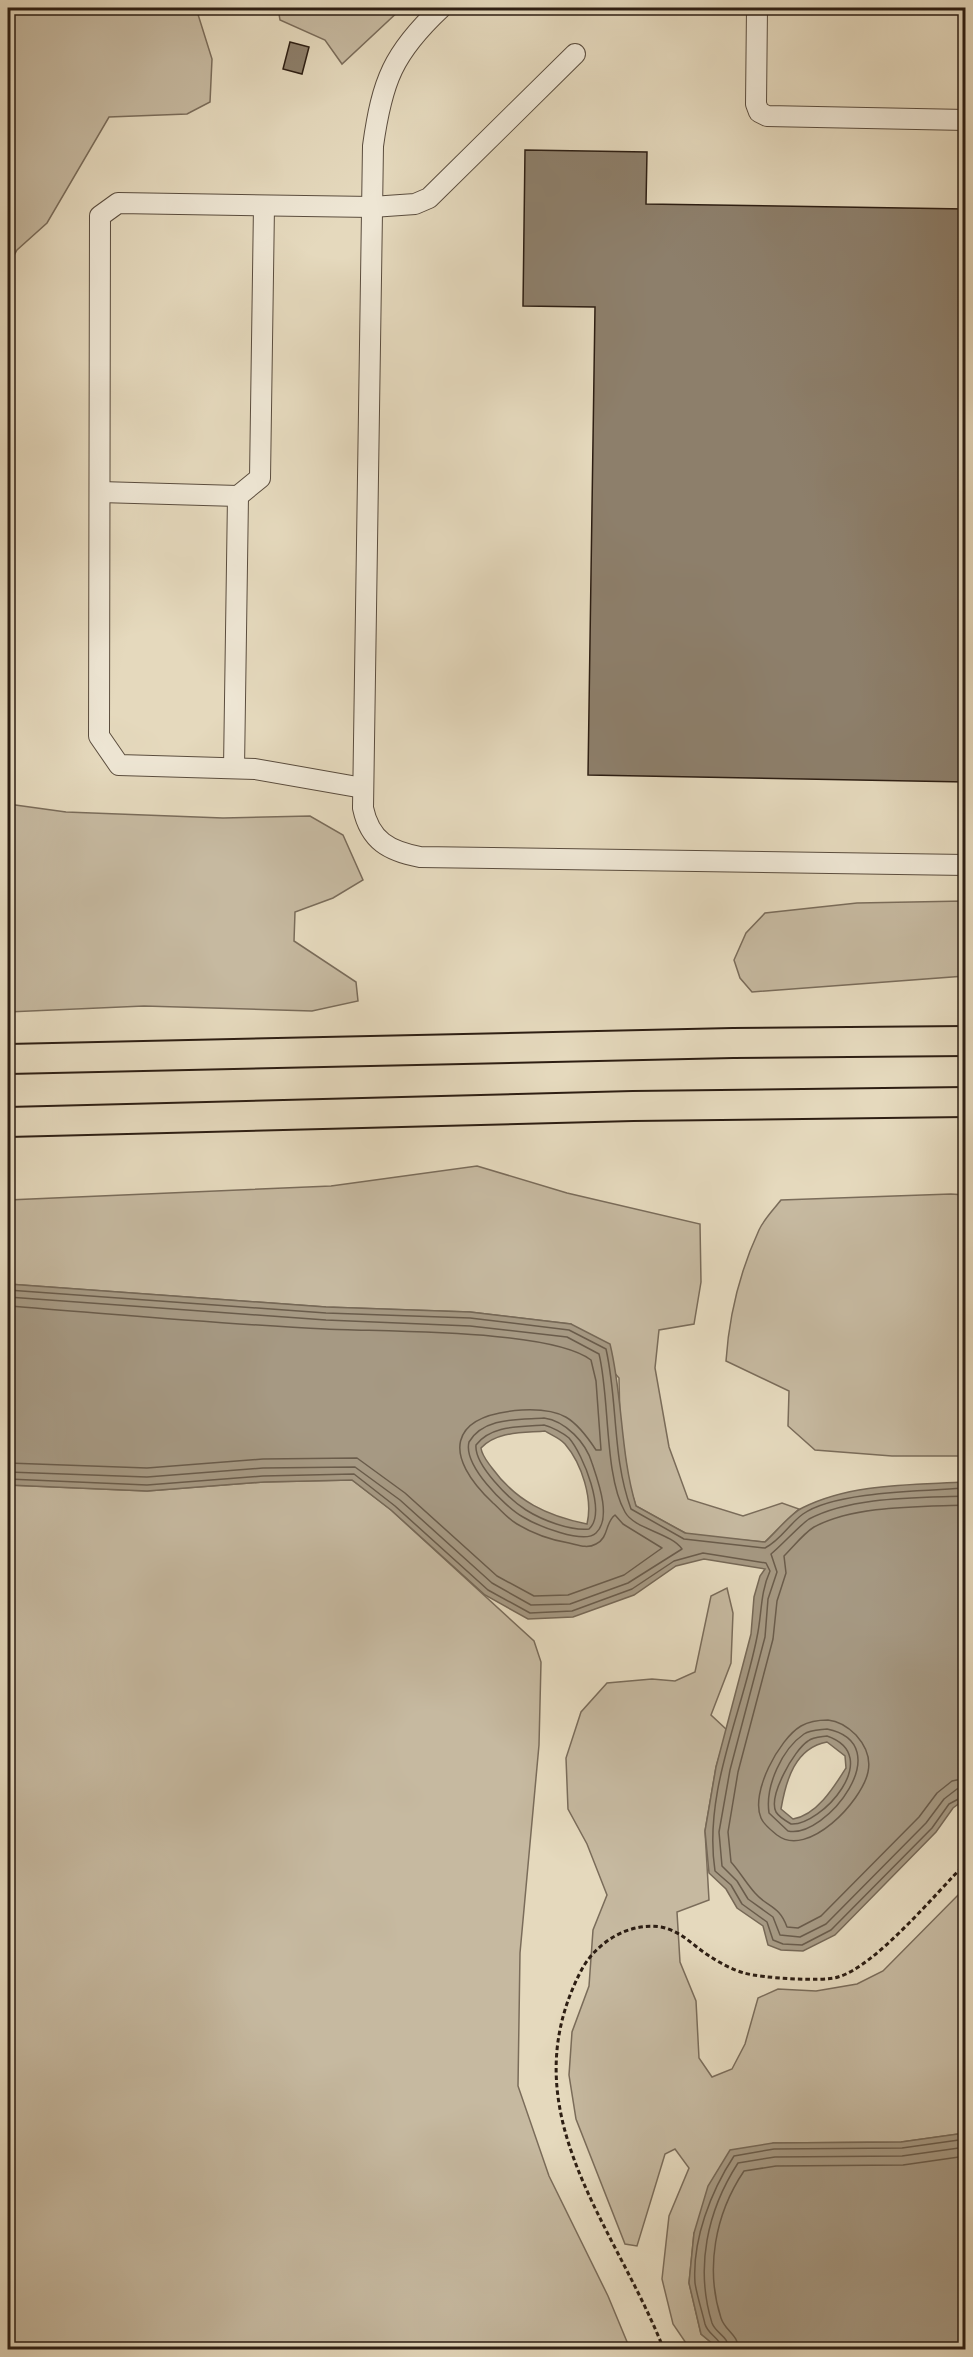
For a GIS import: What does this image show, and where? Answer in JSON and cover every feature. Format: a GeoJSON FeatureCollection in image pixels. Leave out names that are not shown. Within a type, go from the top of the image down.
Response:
{"type":"FeatureCollection","features":[{"type":"Feature","properties":{"kind":"highway"},"geometry":{"type":"LineString","coordinates":[[8,1059],[709,1043],[966,1041]]}},
{"type":"Feature","properties":{"kind":"highway"},"geometry":{"type":"LineString","coordinates":[[8,1122],[633,1106],[966,1102]]}},
{"type":"Feature","properties":{"kind":"lane"},"geometry":{"type":"LineString","coordinates":[[441,8],[412,37],[398,56],[381,96],[373,146],[363,788],[364,816],[374,838],[388,849],[420,857],[966,865]]}},
{"type":"Feature","properties":{"kind":"lane"},"geometry":{"type":"LineString","coordinates":[[757,8],[756,104],[759,111],[767,116],[966,120]]}},
{"type":"Feature","properties":{"kind":"lane"},"geometry":{"type":"LineString","coordinates":[[363,788],[255,769],[119,765],[99,736],[100,216],[118,203],[372,207],[403,206],[429,198],[575,54]]}},
{"type":"Feature","properties":{"kind":"lane"},"geometry":{"type":"LineString","coordinates":[[99,492],[238,496],[260,478],[264,206]]}},
{"type":"Feature","properties":{"kind":"lane"},"geometry":{"type":"LineString","coordinates":[[234,768],[238,496]]}},
{"type":"Feature","properties":{"kind":"path"},"geometry":{"type":"LineString","coordinates":[[664,2349],[573,2162],[560,2122],[555,2072],[563,2022],[578,1978],[591,1953],[617,1934],[642,1926],[662,1927],[684,1936],[710,1956],[743,1973],[771,1977],[837,1977],[866,1965],[966,1863]]}},
{"type":"Feature","properties":{"kind":"shaded area"},"geometry":{"type":"Polygon","coordinates":[[[8,8],[196,8],[212,59],[210,102],[187,114],[109,117],[47,223],[17,250],[8,266],[8,8]]]}},
{"type":"Feature","properties":{"kind":"shaded area"},"geometry":{"type":"Polygon","coordinates":[[[278,8],[402,8],[342,64],[325,40],[280,20],[278,8]]]}},
{"type":"Feature","properties":{"kind":"shaded area"},"geometry":{"type":"Polygon","coordinates":[[[8,804],[66,812],[223,818],[310,816],[343,835],[363,880],[333,898],[295,912],[294,941],[356,982],[358,1001],[312,1011],[144,1006],[8,1012],[8,804]]]}},
{"type":"Feature","properties":{"kind":"shaded area"},"geometry":{"type":"Polygon","coordinates":[[[965,901],[965,976],[752,992],[740,978],[734,960],[746,933],[765,913],[857,903],[965,901]]]}},
{"type":"Feature","properties":{"kind":"shaded area"},"geometry":{"type":"Polygon","coordinates":[[[477,1166],[567,1193],[700,1224],[701,1282],[694,1324],[659,1330],[655,1368],[669,1447],[688,1499],[743,1516],[782,1503],[799,1509],[765,1542],[689,1535],[636,1506],[629,1484],[620,1421],[619,1378],[571,1324],[470,1312],[326,1307],[8,1284],[8,1200],[331,1186],[477,1166]]]}},
{"type":"Feature","properties":{"kind":"shaded area"},"geometry":{"type":"Polygon","coordinates":[[[965,1195],[965,1456],[892,1456],[815,1450],[788,1426],[789,1391],[726,1361],[736,1294],[746,1261],[761,1226],[781,1200],[965,1195]]]}},
{"type":"Feature","properties":{"kind":"shaded area"},"geometry":{"type":"Polygon","coordinates":[[[352,1480],[391,1510],[534,1641],[541,1662],[539,1745],[520,1953],[518,2086],[549,2176],[608,2296],[630,2349],[8,2350],[8,1485],[147,1491],[264,1482],[352,1480]]]}},
{"type":"Feature","properties":{"kind":"shaded area"},"geometry":{"type":"Polygon","coordinates":[[[727,1588],[733,1613],[731,1663],[711,1715],[727,1730],[716,1767],[705,1831],[709,1900],[677,1912],[680,1962],[696,2001],[699,2058],[712,2077],[732,2069],[745,2044],[758,1998],[778,1989],[816,1991],[857,1984],[883,1971],[965,1888],[965,2133],[901,2142],[773,2143],[694,2233],[689,2283],[701,2334],[719,2349],[690,2349],[673,2324],[662,2279],[669,2216],[689,2168],[675,2149],[665,2154],[637,2246],[625,2244],[576,2119],[569,2075],[572,2032],[589,1986],[593,1930],[607,1895],[587,1844],[568,1809],[566,1758],[581,1712],[607,1683],[652,1679],[675,1681],[695,1672],[711,1596],[727,1588]]]}},
{"type":"Feature","properties":{"kind":"water"},"geometry":{"type":"Polygon","coordinates":[[[8,1284],[326,1307],[470,1312],[571,1324],[610,1344],[627,1466],[636,1506],[685,1533],[765,1542],[802,1508],[841,1494],[882,1487],[965,1482],[965,1799],[953,1808],[936,1832],[835,1935],[803,1951],[781,1950],[768,1945],[763,1926],[737,1908],[726,1889],[709,1873],[705,1831],[716,1767],[751,1634],[754,1597],[760,1576],[765,1569],[704,1559],[676,1566],[634,1595],[573,1617],[528,1619],[485,1595],[391,1510],[352,1480],[264,1482],[147,1491],[8,1485],[8,1284]],[[545,1431],[495,1438],[481,1448],[482,1454],[501,1480],[522,1498],[559,1517],[587,1524],[587,1493],[581,1472],[565,1444],[545,1431]],[[827,1742],[807,1751],[789,1777],[781,1809],[793,1819],[810,1812],[817,1806],[846,1768],[845,1756],[827,1742]]]}},
{"type":"Feature","properties":{"kind":"water"},"geometry":{"type":"Polygon","coordinates":[[[965,2133],[965,2349],[719,2349],[701,2334],[689,2283],[694,2233],[708,2186],[730,2150],[773,2143],[901,2142],[965,2133]]]}},
{"type":"Feature","properties":{"kind":"building"},"geometry":{"type":"Polygon","coordinates":[[[290,42],[309,47],[302,74],[283,69],[290,42]]]}},
{"type":"Feature","properties":{"kind":"building"},"geometry":{"type":"Polygon","coordinates":[[[525,150],[647,152],[646,204],[966,209],[966,782],[588,775],[595,307],[523,306],[525,150]]]}}]}
